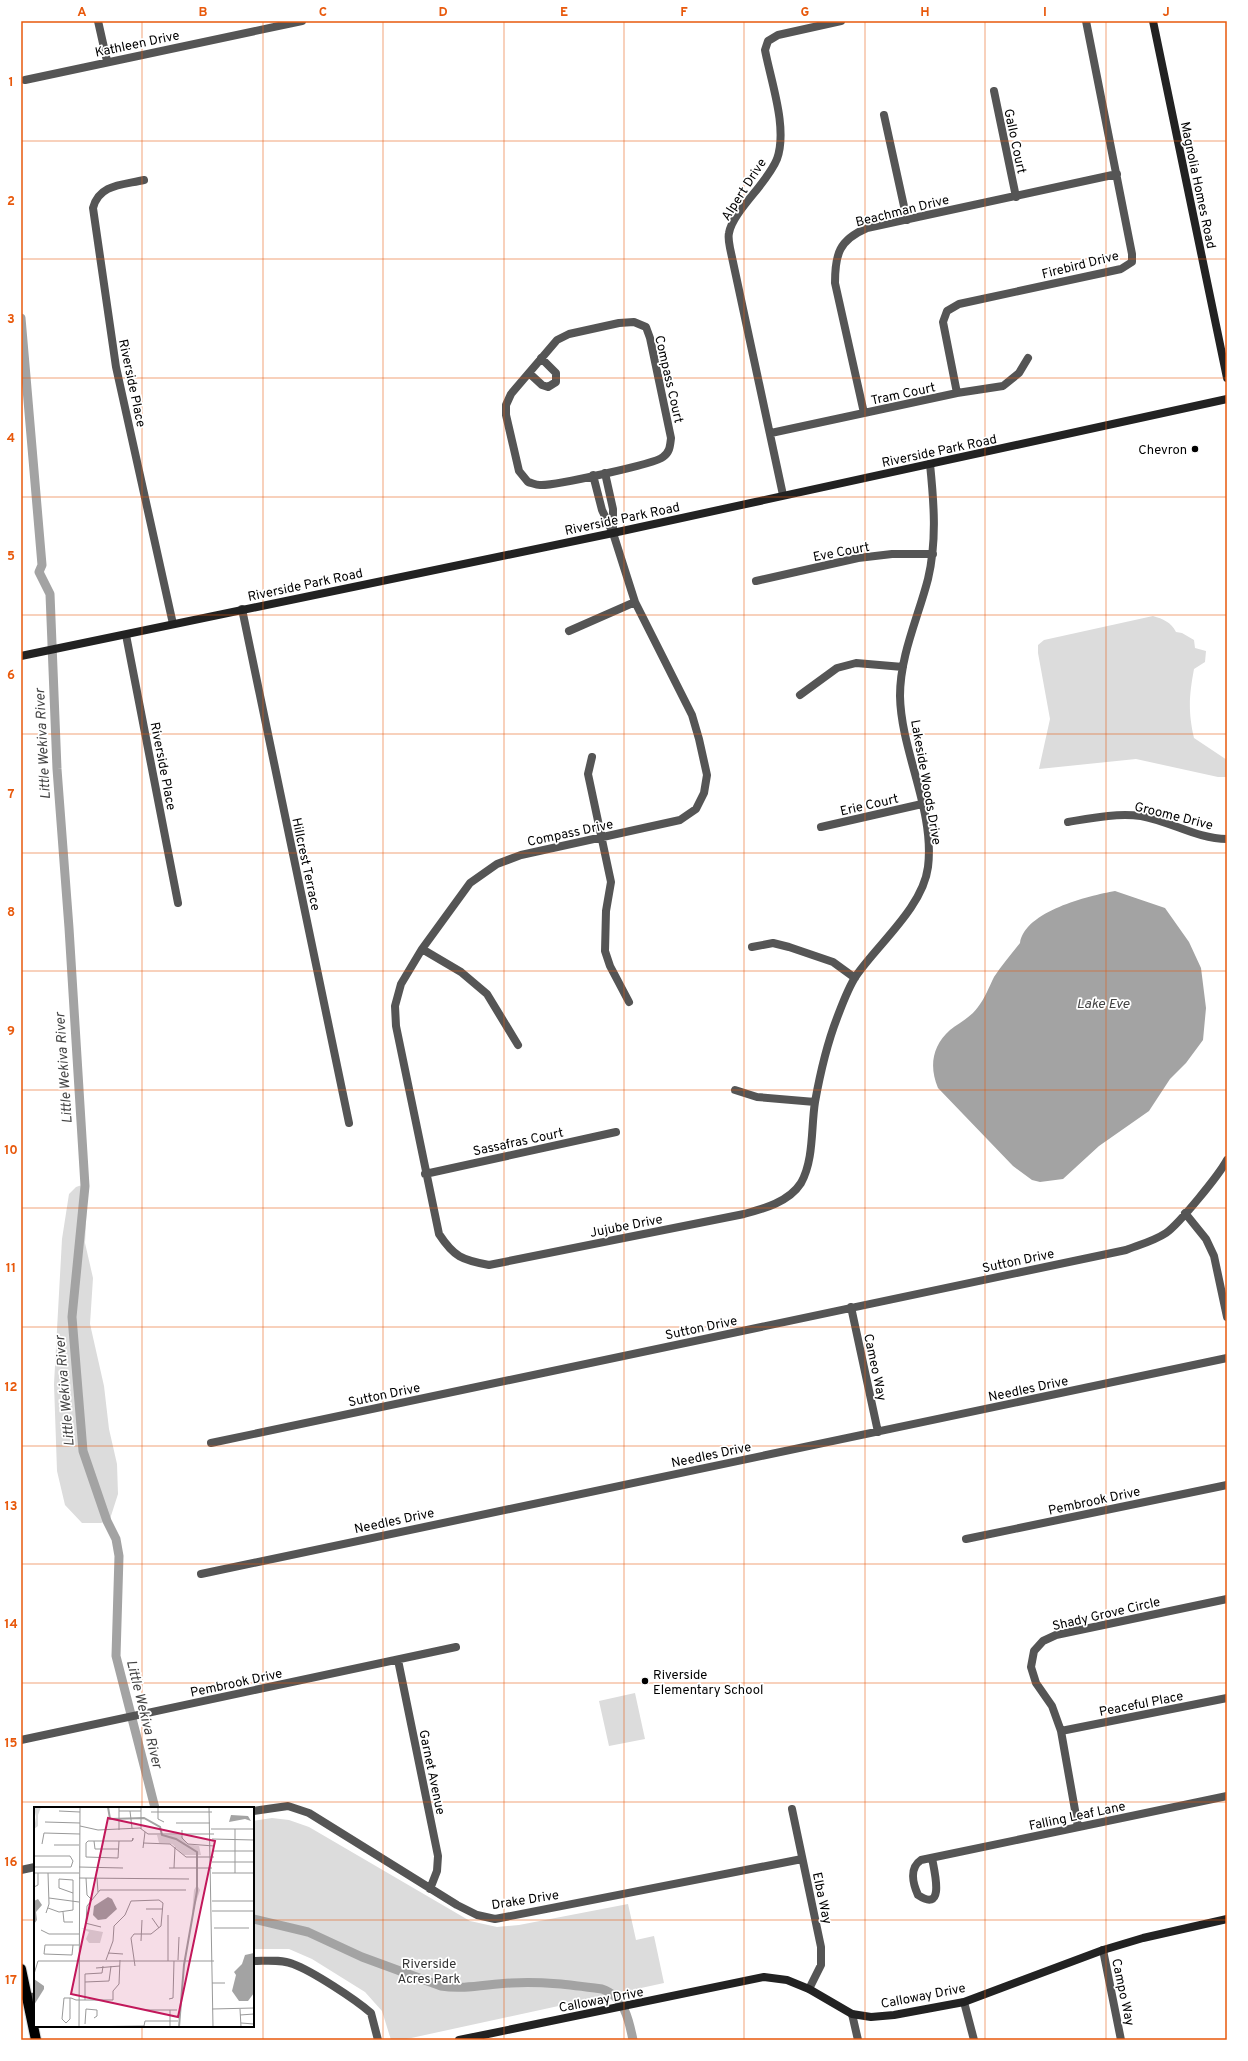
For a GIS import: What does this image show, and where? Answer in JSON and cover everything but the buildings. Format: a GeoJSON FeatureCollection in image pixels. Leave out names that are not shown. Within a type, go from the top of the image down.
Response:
{"type":"FeatureCollection","features":[{"type":"Feature","properties":{"kind":"main road"},"geometry":{"type":"LineString","coordinates":[[21,1969],[36,2040]]}},
{"type":"Feature","properties":{"kind":"street"},"geometry":{"type":"LineString","coordinates":[[98,21],[107,61]]}},
{"type":"Feature","properties":{"kind":"street","name":"Kathleen Drive"},"geometry":{"type":"LineString","coordinates":[[25,80],[107,61],[302,21]]}},
{"type":"Feature","properties":{"kind":"street","name":"Alpert Drive"},"geometry":{"type":"LineString","coordinates":[[783,495],[728,233],[735,219],[768,176],[777,158],[781,142],[780,121],[764,50],[768,41],[778,35],[841,21]]}},
{"type":"Feature","properties":{"kind":"street","name":"Firebird Drive"},"geometry":{"type":"LineString","coordinates":[[957,393],[943,322],[947,311],[959,304],[1122,269],[1132,262],[1132,254],[1117,174],[1086,21]]}},
{"type":"Feature","properties":{"kind":"street","name":"Magnolia Homes Road"},"geometry":{"type":"LineString","coordinates":[[1153,21],[1227,378]]}},
{"type":"Feature","properties":{"kind":"street","name":"Gallo Court"},"geometry":{"type":"LineString","coordinates":[[994,91],[1016,196]]}},
{"type":"Feature","properties":{"kind":"street"},"geometry":{"type":"LineString","coordinates":[[884,115],[907,220]]}},
{"type":"Feature","properties":{"kind":"street","name":"Beachman Drive"},"geometry":{"type":"LineString","coordinates":[[864,413],[836,283],[836,264],[842,247],[852,235],[867,228],[1117,174]]}},
{"type":"Feature","properties":{"kind":"street","name":"Riverside Place"},"geometry":{"type":"LineString","coordinates":[[144,180],[116,186],[100,193],[95,199],[93,208],[116,367],[173,624]]}},
{"type":"Feature","properties":{"kind":"street","name":"Compass Court"},"geometry":{"type":"LineString","coordinates":[[634,322],[646,327],[650,338],[671,438],[669,451],[663,458],[650,463],[605,473],[541,485],[528,482],[519,471],[506,415],[506,405],[511,394],[529,373],[557,340],[570,334],[619,323],[634,322]]}},
{"type":"Feature","properties":{"kind":"street"},"geometry":{"type":"LineString","coordinates":[[529,373],[542,385],[548,387],[556,382],[556,374],[541,358]]}},
{"type":"Feature","properties":{"kind":"street","name":"Tram Court"},"geometry":{"type":"LineString","coordinates":[[770,433],[957,393],[1003,386],[1019,373],[1028,358]]}},
{"type":"Feature","properties":{"kind":"street","name":"Riverside Park Road"},"geometry":{"type":"LineString","coordinates":[[21,656],[613,532],[1227,399]]}},
{"type":"Feature","properties":{"kind":"street","name":"Lakeside Woods Drive"},"geometry":{"type":"LineString","coordinates":[[815,1102],[821,1069],[836,1019],[855,978],[911,907],[921,888],[928,868],[928,844],[922,804],[905,730],[900,696],[903,667],[928,580],[933,554],[935,523],[930,464]]}},
{"type":"Feature","properties":{"kind":"street"},"geometry":{"type":"LineString","coordinates":[[605,473],[613,509],[613,532]]}},
{"type":"Feature","properties":{"kind":"street"},"geometry":{"type":"LineString","coordinates":[[593,475],[602,510],[613,532]]}},
{"type":"Feature","properties":{"kind":"street","name":"Compass Drive"},"geometry":{"type":"LineString","coordinates":[[425,1174],[396,1020],[395,1006],[401,984],[422,949],[470,883],[497,864],[521,855],[680,820],[696,808],[704,793],[707,775],[692,715],[635,602],[613,532]]}},
{"type":"Feature","properties":{"kind":"street","name":"Eve Court"},"geometry":{"type":"LineString","coordinates":[[756,582],[858,558],[892,554],[933,554]]}},
{"type":"Feature","properties":{"kind":"street"},"geometry":{"type":"LineString","coordinates":[[569,631],[635,602]]}},
{"type":"Feature","properties":{"kind":"street","name":"Hillcrest Terrace"},"geometry":{"type":"LineString","coordinates":[[242,609],[348,1123]]}},
{"type":"Feature","properties":{"kind":"street","name":"Riverside Place"},"geometry":{"type":"LineString","coordinates":[[126,634],[178,903]]}},
{"type":"Feature","properties":{"kind":"street"},"geometry":{"type":"LineString","coordinates":[[800,695],[837,668],[856,663],[903,667]]}},
{"type":"Feature","properties":{"kind":"street"},"geometry":{"type":"LineString","coordinates":[[592,758],[588,774],[611,882],[606,911],[605,950],[610,966],[629,1002]]}},
{"type":"Feature","properties":{"kind":"street","name":"Erie Court"},"geometry":{"type":"LineString","coordinates":[[821,827],[922,804]]}},
{"type":"Feature","properties":{"kind":"street","name":"Groome Drive"},"geometry":{"type":"LineString","coordinates":[[1068,822],[1103,816],[1142,816],[1206,836],[1227,839]]}},
{"type":"Feature","properties":{"kind":"street"},"geometry":{"type":"LineString","coordinates":[[752,947],[772,943],[808,952],[832,962],[855,978]]}},
{"type":"Feature","properties":{"kind":"street"},"geometry":{"type":"LineString","coordinates":[[422,949],[461,972],[487,994],[518,1045]]}},
{"type":"Feature","properties":{"kind":"street"},"geometry":{"type":"LineString","coordinates":[[735,1090],[757,1097],[815,1102]]}},
{"type":"Feature","properties":{"kind":"street","name":"Jujube Drive"},"geometry":{"type":"LineString","coordinates":[[425,1174],[439,1234],[449,1250],[471,1262],[489,1264],[744,1214],[769,1207],[785,1197],[800,1184],[808,1164],[815,1102]]}},
{"type":"Feature","properties":{"kind":"street","name":"Sassafras Court"},"geometry":{"type":"LineString","coordinates":[[425,1174],[616,1132]]}},
{"type":"Feature","properties":{"kind":"street","name":"Sutton Drive"},"geometry":{"type":"LineString","coordinates":[[211,1442],[1126,1250],[1147,1243],[1167,1233],[1185,1213],[1227,1160]]}},
{"type":"Feature","properties":{"kind":"street"},"geometry":{"type":"LineString","coordinates":[[1185,1213],[1206,1239],[1214,1256],[1227,1317]]}},
{"type":"Feature","properties":{"kind":"street","name":"Cameo Way"},"geometry":{"type":"LineString","coordinates":[[851,1307],[878,1432]]}},
{"type":"Feature","properties":{"kind":"street","name":"Needles Drive"},"geometry":{"type":"LineString","coordinates":[[200,1574],[1227,1358]]}},
{"type":"Feature","properties":{"kind":"street","name":"Pembrook Drive"},"geometry":{"type":"LineString","coordinates":[[966,1539],[1227,1485]]}},
{"type":"Feature","properties":{"kind":"street","name":"Shady Grove Circle"},"geometry":{"type":"LineString","coordinates":[[1078,1827],[1061,1731],[1052,1706],[1036,1683],[1031,1667],[1034,1651],[1043,1641],[1056,1635],[1227,1599]]}},
{"type":"Feature","properties":{"kind":"street","name":"Pembrook Drive"},"geometry":{"type":"LineString","coordinates":[[21,1740],[456,1647]]}},
{"type":"Feature","properties":{"kind":"street","name":"Garnet Avenue"},"geometry":{"type":"LineString","coordinates":[[398,1660],[438,1856],[437,1871],[430,1889]]}},
{"type":"Feature","properties":{"kind":"street","name":"Peaceful Place"},"geometry":{"type":"LineString","coordinates":[[1061,1731],[1227,1698]]}},
{"type":"Feature","properties":{"kind":"street","name":"Falling Leaf Lane"},"geometry":{"type":"LineString","coordinates":[[932,1858],[938,1888],[936,1895],[930,1899],[923,1899],[918,1896],[915,1888],[914,1868],[921,1860],[1227,1796]]}},
{"type":"Feature","properties":{"kind":"street","name":"Drake Drive"},"geometry":{"type":"LineString","coordinates":[[254,1811],[288,1806],[309,1813],[430,1889],[476,1915],[495,1919],[802,1859]]}},
{"type":"Feature","properties":{"kind":"street","name":"Elba Way"},"geometry":{"type":"LineString","coordinates":[[792,1809],[821,1948],[820,1965],[809,1989]]}},
{"type":"Feature","properties":{"kind":"street"},"geometry":{"type":"LineString","coordinates":[[21,1870],[34,1867]]}},
{"type":"Feature","properties":{"kind":"street","name":"Calloway Drive"},"geometry":{"type":"LineString","coordinates":[[460,2040],[764,1977],[787,1980],[809,1989],[852,2014],[871,2017],[894,2015],[964,2002],[1103,1950],[1143,1938],[1227,1919]]}},
{"type":"Feature","properties":{"kind":"street","name":"Campo Way"},"geometry":{"type":"LineString","coordinates":[[1103,1950],[1121,2040]]}},
{"type":"Feature","properties":{"kind":"street"},"geometry":{"type":"LineString","coordinates":[[254,1961],[271,1960],[292,1963],[306,1970],[371,2013],[378,2040]]}},
{"type":"Feature","properties":{"kind":"street"},"geometry":{"type":"LineString","coordinates":[[964,2002],[974,2040]]}},
{"type":"Feature","properties":{"kind":"street"},"geometry":{"type":"LineString","coordinates":[[852,2014],[858,2040]]}},
{"type":"Feature","properties":{"kind":"green space"},"geometry":{"type":"Polygon","coordinates":[[[1153,616],[1166,621],[1176,632],[1182,633],[1194,640],[1195,648],[1206,651],[1205,662],[1194,669],[1190,704],[1192,728],[1194,738],[1227,760],[1227,777],[1218,777],[1136,759],[1039,769],[1050,719],[1038,653],[1038,645],[1044,640],[1153,616]]]}},
{"type":"Feature","properties":{"kind":"green space"},"geometry":{"type":"Polygon","coordinates":[[[82,1185],[85,1186],[87,1202],[85,1243],[93,1278],[90,1324],[104,1386],[109,1429],[117,1464],[118,1494],[110,1519],[101,1523],[82,1523],[65,1505],[57,1471],[54,1384],[62,1239],[69,1194],[76,1187],[82,1185]]]}},
{"type":"Feature","properties":{"kind":"green space"},"geometry":{"type":"Polygon","coordinates":[[[635,1693],[645,1739],[609,1746],[599,1701],[635,1693]]]}},
{"type":"Feature","properties":{"kind":"green space","name":"Riverside Acres Park"},"geometry":{"type":"Polygon","coordinates":[[[272,1818],[289,1820],[309,1827],[470,1921],[497,1927],[519,1925],[628,1904],[636,1940],[654,1936],[664,1983],[402,2040],[391,2040],[382,2011],[365,1992],[312,1959],[289,1949],[254,1949],[254,1821],[272,1818]]]}},
{"type":"Feature","properties":{"kind":"water","name":"Lake Eve"},"geometry":{"type":"Polygon","coordinates":[[[1115,891],[1165,908],[1189,942],[1201,968],[1206,1008],[1203,1040],[1186,1063],[1170,1079],[1149,1111],[1099,1146],[1063,1179],[1040,1182],[1032,1180],[1013,1166],[938,1088],[935,1080],[933,1065],[936,1050],[939,1043],[950,1030],[975,1011],[985,996],[994,977],[1020,943],[1024,932],[1033,922],[1045,914],[1074,901],[1115,891]]]}},
{"type":"Feature","properties":{"kind":"waterway","name":"Little Wekiva River"},"geometry":{"type":"LineString","coordinates":[[21,318],[42,565],[39,572],[50,594],[57,769],[69,928],[85,1186],[72,1317],[83,1451],[107,1521],[116,1539],[119,1556],[116,1656],[155,1807]]}},
{"type":"Feature","properties":{"kind":"waterway","name":"Little Wekiva River"},"geometry":{"type":"LineString","coordinates":[[254,1919],[308,1932],[362,1957],[441,1986],[467,1987],[502,1984],[546,1983],[602,1989],[616,1997],[620,2003],[630,2025],[633,2040]]}},
{"type":"Feature","properties":{"kind":"place","name":"Chevron"},"geometry":{"type":"Point","coordinates":[1195,449]}},
{"type":"Feature","properties":{"kind":"place","name":"Riverside Elementary School"},"geometry":{"type":"Point","coordinates":[645,1681]}}]}
